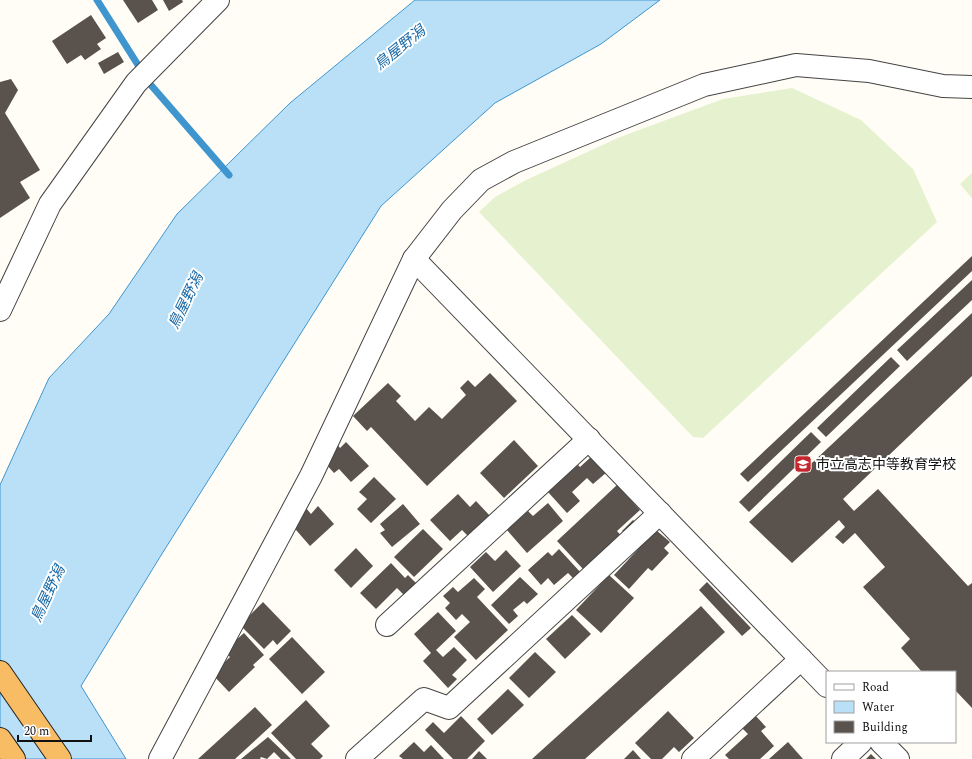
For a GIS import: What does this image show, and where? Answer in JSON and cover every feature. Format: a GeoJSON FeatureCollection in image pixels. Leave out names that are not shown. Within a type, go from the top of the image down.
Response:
{"type":"FeatureCollection","features":[{"type":"Feature","properties":{"kind":"highway"},"geometry":{"type":"LineString","coordinates":[[0,672],[60,759]]}},
{"type":"Feature","properties":{"kind":"highway"},"geometry":{"type":"LineString","coordinates":[[0,739],[14,759]]}},
{"type":"Feature","properties":{"kind":"street"},"geometry":{"type":"LineString","coordinates":[[0,310],[50,204],[136,83],[213,2]]}},
{"type":"Feature","properties":{"kind":"street"},"geometry":{"type":"LineString","coordinates":[[160,759],[310,476],[414,259],[452,210],[481,180],[514,162],[704,85],[796,65],[869,71],[943,86],[972,87]]}},
{"type":"Feature","properties":{"kind":"street"},"geometry":{"type":"LineString","coordinates":[[414,259],[826,685]]}},
{"type":"Feature","properties":{"kind":"street"},"geometry":{"type":"LineString","coordinates":[[387,625],[589,439]]}},
{"type":"Feature","properties":{"kind":"street"},"geometry":{"type":"LineString","coordinates":[[357,759],[424,699],[449,708],[660,513]]}},
{"type":"Feature","properties":{"kind":"street"},"geometry":{"type":"LineString","coordinates":[[693,759],[801,659]]}},
{"type":"Feature","properties":{"kind":"street"},"geometry":{"type":"LineString","coordinates":[[843,759],[860,743]]}},
{"type":"Feature","properties":{"kind":"street"},"geometry":{"type":"LineString","coordinates":[[882,743],[898,759]]}},
{"type":"Feature","properties":{"kind":"green space"},"geometry":{"type":"Polygon","coordinates":[[[792,88],[861,120],[913,169],[937,222],[703,438],[693,437],[479,212],[495,197],[526,180],[620,137],[723,99],[792,88]]]}},
{"type":"Feature","properties":{"kind":"green space"},"geometry":{"type":"Polygon","coordinates":[[[972,173],[972,198],[960,184],[972,173]]]}},
{"type":"Feature","properties":{"kind":"water","name":"鳥屋野潟"},"geometry":{"type":"Polygon","coordinates":[[[415,0],[660,0],[601,44],[495,103],[381,206],[160,557],[81,686],[126,759],[0,759],[0,485],[49,378],[109,314],[177,214],[290,103],[415,0]]]}},
{"type":"Feature","properties":{"kind":"building"},"geometry":{"type":"Polygon","coordinates":[[[123,0],[152,0],[158,10],[138,23],[123,0]]]}},
{"type":"Feature","properties":{"kind":"building"},"geometry":{"type":"Polygon","coordinates":[[[163,0],[182,0],[183,2],[169,11],[163,0]]]}},
{"type":"Feature","properties":{"kind":"building"},"geometry":{"type":"Polygon","coordinates":[[[91,15],[106,38],[97,44],[101,49],[85,60],[81,55],[67,64],[52,41],[91,15]]]}},
{"type":"Feature","properties":{"kind":"building"},"geometry":{"type":"Polygon","coordinates":[[[118,52],[124,62],[104,74],[98,63],[118,52]]]}},
{"type":"Feature","properties":{"kind":"building"},"geometry":{"type":"Polygon","coordinates":[[[11,79],[18,90],[5,113],[40,170],[20,182],[30,198],[0,218],[0,82],[11,79]]]}},
{"type":"Feature","properties":{"kind":"building"},"geometry":{"type":"Polygon","coordinates":[[[972,256],[972,271],[748,482],[740,474],[972,256]]]}},
{"type":"Feature","properties":{"kind":"building"},"geometry":{"type":"Polygon","coordinates":[[[972,280],[972,300],[907,361],[897,350],[972,280]]]}},
{"type":"Feature","properties":{"kind":"building"},"geometry":{"type":"Polygon","coordinates":[[[972,313],[972,376],[843,499],[854,511],[878,489],[968,586],[972,583],[972,708],[956,691],[956,671],[921,671],[901,648],[910,639],[863,587],[885,567],[855,533],[843,544],[835,537],[845,527],[839,520],[792,563],[749,522],[972,313]]]}},
{"type":"Feature","properties":{"kind":"building"},"geometry":{"type":"Polygon","coordinates":[[[891,357],[900,366],[826,437],[817,428],[891,357]]]}},
{"type":"Feature","properties":{"kind":"building"},"geometry":{"type":"Polygon","coordinates":[[[490,373],[517,401],[427,486],[371,427],[367,431],[353,416],[388,383],[401,396],[396,401],[415,421],[429,407],[442,419],[466,395],[460,388],[468,380],[475,387],[490,373]]]}},
{"type":"Feature","properties":{"kind":"building"},"geometry":{"type":"Polygon","coordinates":[[[811,432],[821,442],[749,512],[739,502],[811,432]]]}},
{"type":"Feature","properties":{"kind":"building"},"geometry":{"type":"Polygon","coordinates":[[[514,440],[538,466],[504,498],[480,473],[514,440]]]}},
{"type":"Feature","properties":{"kind":"building"},"geometry":{"type":"Polygon","coordinates":[[[346,442],[369,466],[351,482],[339,469],[334,473],[326,464],[337,444],[340,448],[346,442]]]}},
{"type":"Feature","properties":{"kind":"building"},"geometry":{"type":"Polygon","coordinates":[[[592,456],[607,472],[593,484],[587,478],[572,492],[580,501],[567,513],[548,492],[578,465],[580,467],[592,456]]]}},
{"type":"Feature","properties":{"kind":"building"},"geometry":{"type":"Polygon","coordinates":[[[374,477],[396,499],[371,523],[357,509],[367,499],[359,492],[374,477]]]}},
{"type":"Feature","properties":{"kind":"building"},"geometry":{"type":"Polygon","coordinates":[[[617,485],[640,510],[617,531],[624,539],[602,559],[598,555],[583,569],[557,541],[617,485]]]}},
{"type":"Feature","properties":{"kind":"building"},"geometry":{"type":"Polygon","coordinates":[[[458,494],[470,507],[476,501],[491,517],[469,537],[462,530],[450,541],[430,520],[458,494]]]}},
{"type":"Feature","properties":{"kind":"building"},"geometry":{"type":"Polygon","coordinates":[[[548,503],[563,521],[527,553],[507,530],[528,511],[533,516],[548,503]]]}},
{"type":"Feature","properties":{"kind":"building"},"geometry":{"type":"Polygon","coordinates":[[[403,504],[420,524],[392,547],[380,533],[385,530],[380,524],[403,504]]]}},
{"type":"Feature","properties":{"kind":"building"},"geometry":{"type":"Polygon","coordinates":[[[318,506],[334,524],[310,546],[290,523],[306,508],[311,514],[318,506]]]}},
{"type":"Feature","properties":{"kind":"building"},"geometry":{"type":"Polygon","coordinates":[[[633,520],[638,525],[627,536],[622,531],[633,520]]]}},
{"type":"Feature","properties":{"kind":"building"},"geometry":{"type":"Polygon","coordinates":[[[423,529],[443,549],[414,577],[394,557],[423,529]]]}},
{"type":"Feature","properties":{"kind":"building"},"geometry":{"type":"Polygon","coordinates":[[[656,530],[670,542],[664,548],[669,553],[652,571],[648,568],[629,589],[614,575],[656,530]]]}},
{"type":"Feature","properties":{"kind":"building"},"geometry":{"type":"Polygon","coordinates":[[[356,548],[373,566],[351,588],[334,570],[356,548]]]}},
{"type":"Feature","properties":{"kind":"building"},"geometry":{"type":"Polygon","coordinates":[[[559,549],[582,574],[575,580],[568,573],[554,585],[548,578],[541,585],[528,570],[548,552],[552,556],[559,549]]]}},
{"type":"Feature","properties":{"kind":"building"},"geometry":{"type":"Polygon","coordinates":[[[506,550],[521,566],[493,592],[470,567],[486,552],[495,561],[506,550]]]}},
{"type":"Feature","properties":{"kind":"building"},"geometry":{"type":"Polygon","coordinates":[[[391,563],[405,578],[408,575],[420,587],[408,599],[397,588],[376,609],[360,593],[391,563]]]}},
{"type":"Feature","properties":{"kind":"building"},"geometry":{"type":"Polygon","coordinates":[[[609,575],[634,598],[601,633],[576,610],[609,575]]]}},
{"type":"Feature","properties":{"kind":"building"},"geometry":{"type":"Polygon","coordinates":[[[520,577],[538,594],[527,604],[524,601],[513,610],[518,616],[509,624],[491,605],[520,577]]]}},
{"type":"Feature","properties":{"kind":"building"},"geometry":{"type":"Polygon","coordinates":[[[474,578],[485,589],[477,597],[508,630],[476,660],[454,637],[470,622],[462,614],[456,620],[445,608],[450,603],[443,596],[453,587],[458,592],[474,578]]]}},
{"type":"Feature","properties":{"kind":"building"},"geometry":{"type":"Polygon","coordinates":[[[707,582],[751,628],[742,636],[699,590],[707,582]]]}},
{"type":"Feature","properties":{"kind":"building"},"geometry":{"type":"Polygon","coordinates":[[[263,602],[291,631],[277,645],[273,640],[264,649],[240,625],[263,602]]]}},
{"type":"Feature","properties":{"kind":"building"},"geometry":{"type":"Polygon","coordinates":[[[701,606],[725,632],[585,759],[532,759],[701,606]]]}},
{"type":"Feature","properties":{"kind":"building"},"geometry":{"type":"Polygon","coordinates":[[[438,612],[456,631],[436,650],[443,657],[454,647],[467,660],[452,675],[457,679],[448,688],[423,661],[431,653],[414,634],[438,612]]]}},
{"type":"Feature","properties":{"kind":"building"},"geometry":{"type":"Polygon","coordinates":[[[572,615],[591,634],[565,659],[546,639],[572,615]]]}},
{"type":"Feature","properties":{"kind":"building"},"geometry":{"type":"Polygon","coordinates":[[[244,633],[264,655],[253,665],[255,667],[229,692],[212,674],[230,657],[222,649],[235,638],[236,640],[244,633]]]}},
{"type":"Feature","properties":{"kind":"building"},"geometry":{"type":"Polygon","coordinates":[[[292,637],[325,672],[302,694],[269,659],[292,637]]]}},
{"type":"Feature","properties":{"kind":"building"},"geometry":{"type":"Polygon","coordinates":[[[535,652],[556,672],[529,698],[509,678],[535,652]]]}},
{"type":"Feature","properties":{"kind":"building"},"geometry":{"type":"Polygon","coordinates":[[[508,689],[524,705],[492,735],[477,719],[508,689]]]}},
{"type":"Feature","properties":{"kind":"building"},"geometry":{"type":"Polygon","coordinates":[[[306,700],[330,726],[311,744],[323,756],[320,759],[296,759],[271,733],[306,700]]]}},
{"type":"Feature","properties":{"kind":"building"},"geometry":{"type":"Polygon","coordinates":[[[255,707],[272,725],[235,759],[198,759],[255,707]]]}},
{"type":"Feature","properties":{"kind":"building"},"geometry":{"type":"Polygon","coordinates":[[[668,711],[694,738],[679,752],[674,747],[662,759],[651,759],[635,743],[668,711]]]}},
{"type":"Feature","properties":{"kind":"building"},"geometry":{"type":"Polygon","coordinates":[[[754,714],[766,727],[761,731],[774,746],[760,759],[729,759],[725,755],[748,734],[741,727],[754,714]]]}},
{"type":"Feature","properties":{"kind":"building"},"geometry":{"type":"Polygon","coordinates":[[[461,716],[485,741],[467,759],[453,759],[425,730],[433,722],[444,733],[461,716]]]}},
{"type":"Feature","properties":{"kind":"building"},"geometry":{"type":"Polygon","coordinates":[[[268,737],[291,759],[281,759],[274,752],[267,759],[261,757],[260,759],[241,759],[268,737]]]}},
{"type":"Feature","properties":{"kind":"building"},"geometry":{"type":"Polygon","coordinates":[[[414,742],[424,752],[431,745],[444,759],[403,759],[399,756],[414,742]]]}},
{"type":"Feature","properties":{"kind":"building"},"geometry":{"type":"Polygon","coordinates":[[[788,742],[803,759],[769,759],[788,742]]]}},
{"type":"Feature","properties":{"kind":"building"},"geometry":{"type":"Polygon","coordinates":[[[633,750],[641,759],[624,759],[633,750]]]}},
{"type":"Feature","properties":{"kind":"building"},"geometry":{"type":"Polygon","coordinates":[[[479,751],[487,759],[472,759],[479,751]]]}},
{"type":"Feature","properties":{"kind":"building"},"geometry":{"type":"Polygon","coordinates":[[[871,754],[876,759],[866,759],[871,754]]]}},
{"type":"Feature","properties":{"kind":"waterway"},"geometry":{"type":"LineString","coordinates":[[97,0],[150,84],[229,175]]}},
{"type":"Feature","properties":{"kind":"place","name":"市立高志中等教育学校"},"geometry":{"type":"Point","coordinates":[803,464]}}]}
